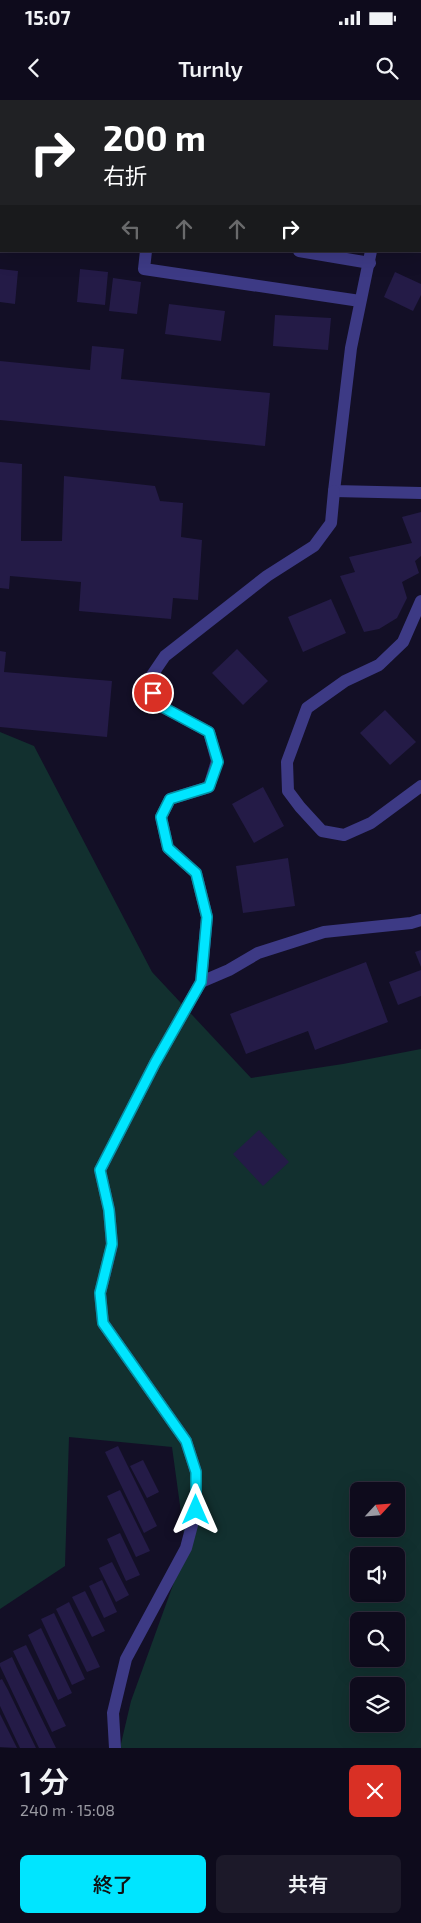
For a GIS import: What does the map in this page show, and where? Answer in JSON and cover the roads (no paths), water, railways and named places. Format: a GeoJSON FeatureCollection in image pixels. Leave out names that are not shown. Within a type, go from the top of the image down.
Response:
{"type":"FeatureCollection","features":[{"type":"Feature","properties":{"kind":"street"},"geometry":{"type":"LineString","coordinates":[[146,252],[144,268],[360,301]]}},
{"type":"Feature","properties":{"kind":"street"},"geometry":{"type":"LineString","coordinates":[[115,1748],[113,1713],[126,1659],[186,1548],[196,1510],[196,1472],[186,1441],[103,1323],[100,1293],[112,1244],[109,1210],[100,1170],[155,1063],[201,982],[207,917],[196,873],[168,848],[161,817],[170,799],[209,787],[218,762],[209,732],[157,704],[148,681],[165,656],[267,576],[314,546],[331,522],[351,348],[370,257],[311,252]]}},
{"type":"Feature","properties":{"kind":"street"},"geometry":{"type":"LineString","coordinates":[[334,491],[421,493]]}},
{"type":"Feature","properties":{"kind":"street"},"geometry":{"type":"LineString","coordinates":[[421,601],[402,642],[379,665],[345,681],[307,708],[287,762],[288,791],[300,808],[322,832],[344,835],[370,823],[421,786]]}},
{"type":"Feature","properties":{"kind":"street"},"geometry":{"type":"LineString","coordinates":[[201,982],[229,970],[258,954],[324,932],[411,923],[421,920]]}}]}
